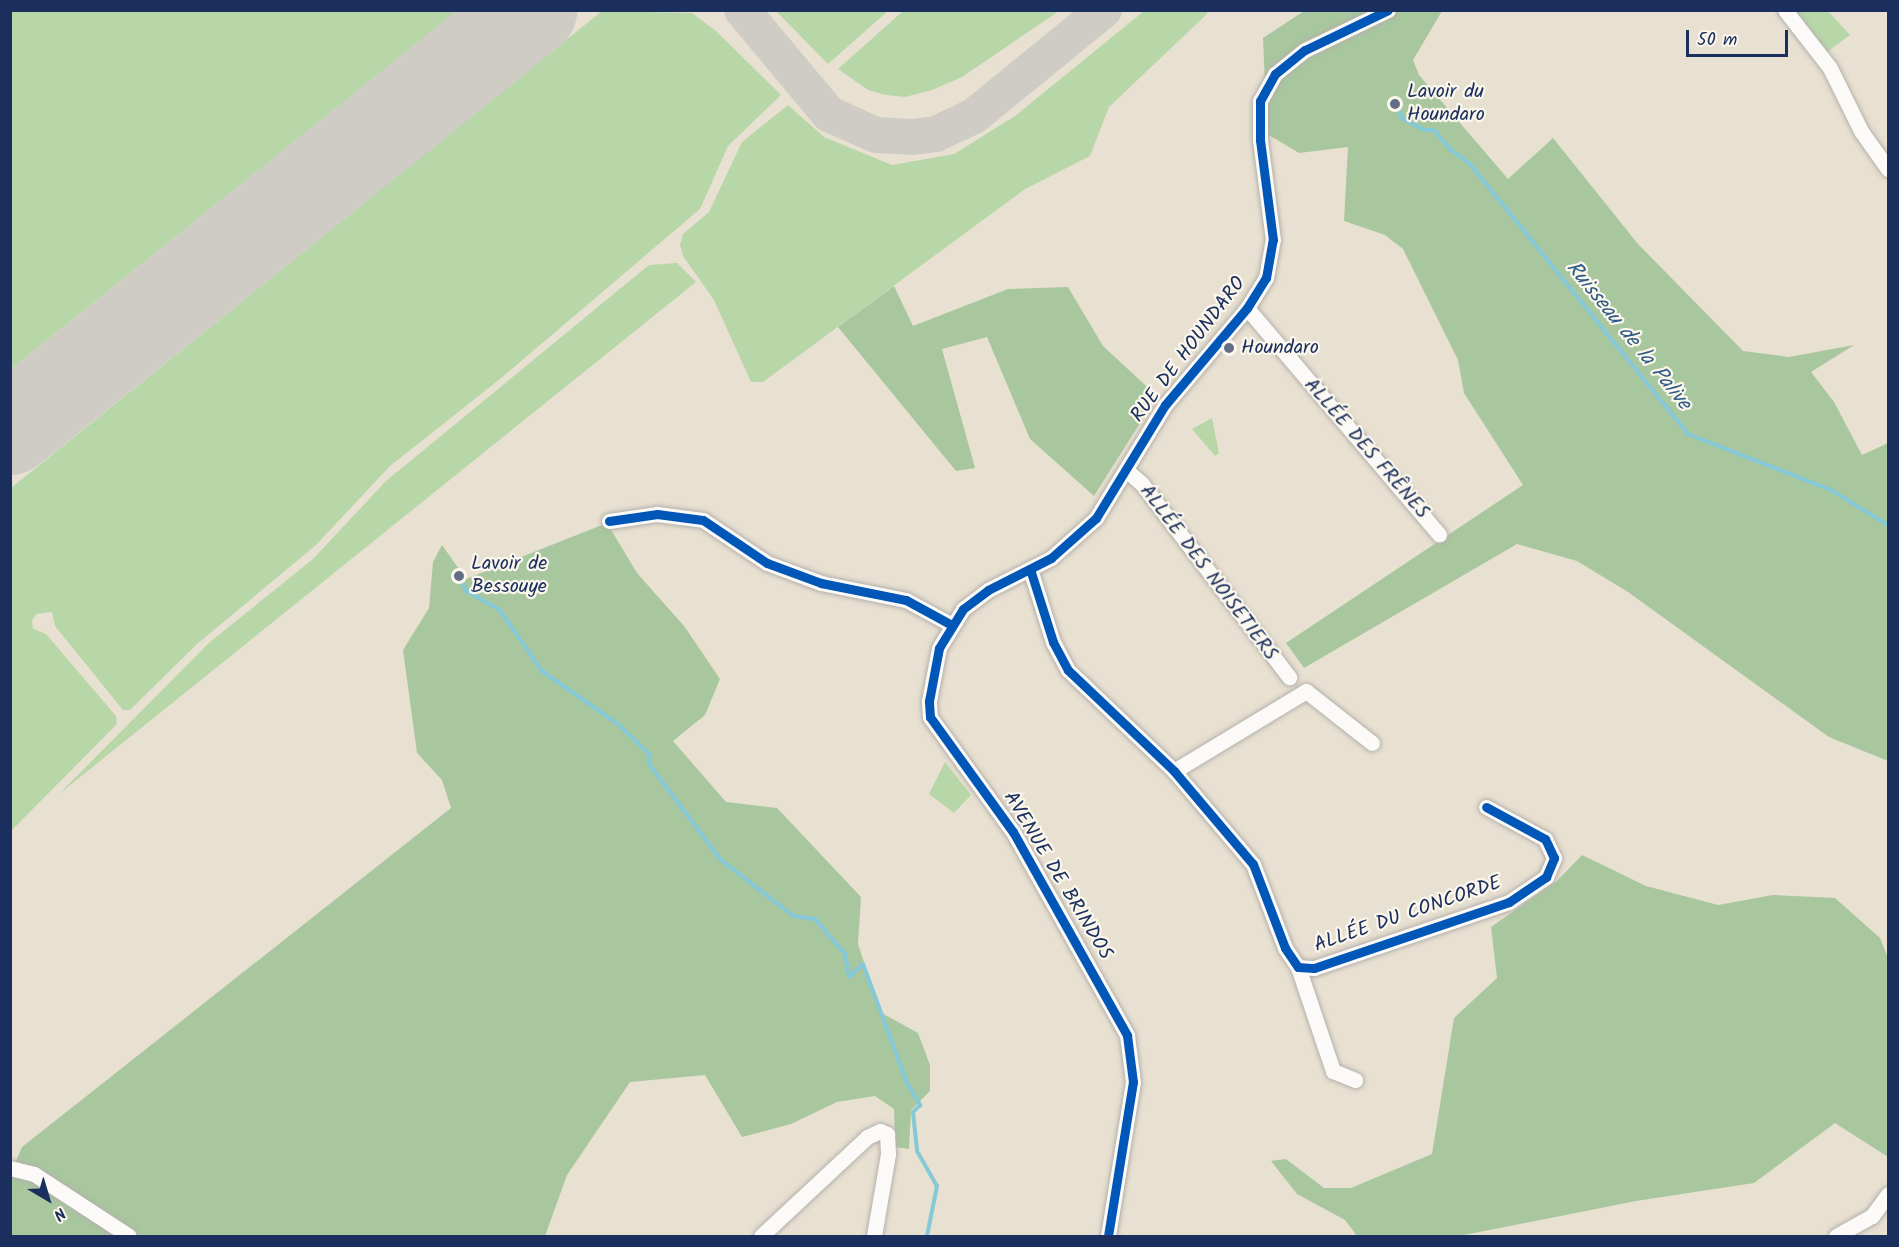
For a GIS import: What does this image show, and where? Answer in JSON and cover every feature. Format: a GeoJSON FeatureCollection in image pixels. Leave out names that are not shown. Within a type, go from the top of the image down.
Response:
{"type":"FeatureCollection","features":[{"type":"Feature","properties":{"kind":"street","name":"RUE DE HOUNDARO"},"geometry":{"type":"LineString","coordinates":[[950,624],[963,609],[988,590],[1074,541],[1096,518],[1165,405],[1246,308],[1266,278],[1273,240],[1260,140],[1260,101],[1275,74],[1305,50],[1388,10]]}},
{"type":"Feature","properties":{"kind":"street"},"geometry":{"type":"LineString","coordinates":[[1785,10],[1830,68],[1861,131],[1888,169]]}},
{"type":"Feature","properties":{"kind":"street","name":"ALLÉE DES FRÊNES"},"geometry":{"type":"LineString","coordinates":[[1246,308],[1439,534]]}},
{"type":"Feature","properties":{"kind":"street","name":"ALLÉE DES NOISETIERS"},"geometry":{"type":"LineString","coordinates":[[1126,470],[1142,484],[1289,677]]}},
{"type":"Feature","properties":{"kind":"street"},"geometry":{"type":"LineString","coordinates":[[609,521],[657,514],[703,520],[767,564],[821,583],[860,587],[906,600],[950,624]]}},
{"type":"Feature","properties":{"kind":"street","name":"ALLÉE DU CONCORDE"},"geometry":{"type":"LineString","coordinates":[[1030,568],[1053,642],[1068,670],[1174,771],[1253,864],[1285,948],[1298,967],[1314,968],[1509,902],[1546,877],[1554,858],[1545,839],[1486,807]]}},
{"type":"Feature","properties":{"kind":"street","name":"AVENUE DE BRINDOS"},"geometry":{"type":"LineString","coordinates":[[950,624],[939,648],[928,701],[930,717],[1013,832],[1127,1035],[1133,1082],[1108,1236]]}},
{"type":"Feature","properties":{"kind":"street"},"geometry":{"type":"LineString","coordinates":[[1174,771],[1305,691],[1372,743]]}},
{"type":"Feature","properties":{"kind":"street"},"geometry":{"type":"LineString","coordinates":[[1298,967],[1334,1071],[1355,1080]]}},
{"type":"Feature","properties":{"kind":"street"},"geometry":{"type":"LineString","coordinates":[[761,1236],[867,1137],[880,1131],[887,1134],[874,1236]]}},
{"type":"Feature","properties":{"kind":"street"},"geometry":{"type":"LineString","coordinates":[[10,1168],[34,1174],[129,1236]]}},
{"type":"Feature","properties":{"kind":"street"},"geometry":{"type":"LineString","coordinates":[[1836,1236],[1872,1216],[1888,1194]]}},
{"type":"Feature","properties":{"kind":"green space"},"geometry":{"type":"Polygon","coordinates":[[[11,10],[457,10],[457,11],[11,369],[11,10]]]}},
{"type":"Feature","properties":{"kind":"green space"},"geometry":{"type":"Polygon","coordinates":[[[602,11],[692,13],[716,31],[781,95],[728,146],[700,209],[500,379],[390,466],[316,545],[197,644],[130,710],[123,710],[55,626],[52,612],[36,614],[32,621],[33,629],[46,634],[116,716],[117,724],[11,831],[11,488],[602,11]]]}},
{"type":"Feature","properties":{"kind":"green space"},"geometry":{"type":"Polygon","coordinates":[[[776,11],[888,11],[828,64],[776,11]]]}},
{"type":"Feature","properties":{"kind":"green space"},"geometry":{"type":"Polygon","coordinates":[[[903,11],[1059,11],[962,77],[932,90],[905,97],[886,95],[868,90],[838,69],[903,11]]]}},
{"type":"Feature","properties":{"kind":"green space"},"geometry":{"type":"Polygon","coordinates":[[[1144,11],[1207,11],[1207,14],[1109,107],[1090,156],[1025,189],[763,382],[751,382],[714,300],[683,256],[680,245],[683,234],[709,212],[742,142],[788,105],[824,137],[892,165],[954,154],[1015,116],[1144,11]]]}},
{"type":"Feature","properties":{"kind":"green space"},"geometry":{"type":"Polygon","coordinates":[[[1304,11],[1442,11],[1413,60],[1419,75],[1508,179],[1553,138],[1638,244],[1743,351],[1789,357],[1854,345],[1811,372],[1834,402],[1862,455],[1888,443],[1888,761],[1829,737],[1628,592],[1577,561],[1517,544],[1304,668],[1286,643],[1523,485],[1464,393],[1458,360],[1403,249],[1385,235],[1344,221],[1348,147],[1299,153],[1267,134],[1263,38],[1304,11]]]}},
{"type":"Feature","properties":{"kind":"green space"},"geometry":{"type":"Polygon","coordinates":[[[1795,11],[1828,11],[1850,35],[1827,52],[1795,11]]]}},
{"type":"Feature","properties":{"kind":"green space"},"geometry":{"type":"Polygon","coordinates":[[[677,263],[696,282],[59,794],[210,642],[313,559],[386,481],[649,265],[677,263]]]}},
{"type":"Feature","properties":{"kind":"green space"},"geometry":{"type":"Polygon","coordinates":[[[894,286],[913,326],[1008,289],[1068,287],[1103,346],[1157,396],[1094,496],[1030,439],[987,337],[942,349],[975,468],[956,471],[838,327],[894,286]]]}},
{"type":"Feature","properties":{"kind":"green space"},"geometry":{"type":"Polygon","coordinates":[[[1212,418],[1219,453],[1215,456],[1192,429],[1212,418]]]}},
{"type":"Feature","properties":{"kind":"green space"},"geometry":{"type":"Polygon","coordinates":[[[607,523],[637,573],[684,626],[720,679],[705,715],[673,741],[726,802],[777,808],[861,897],[858,944],[880,1012],[918,1033],[930,1065],[930,1091],[911,1110],[909,1149],[895,1147],[894,1109],[875,1096],[837,1102],[791,1124],[742,1137],[705,1075],[630,1082],[567,1175],[545,1236],[11,1236],[11,1173],[22,1147],[451,808],[442,780],[417,753],[403,650],[429,608],[433,562],[442,545],[466,579],[607,523]]]}},
{"type":"Feature","properties":{"kind":"green space"},"geometry":{"type":"Polygon","coordinates":[[[945,762],[971,795],[954,813],[929,794],[945,762]]]}},
{"type":"Feature","properties":{"kind":"green space"},"geometry":{"type":"Polygon","coordinates":[[[1582,855],[1646,886],[1718,905],[1773,895],[1835,898],[1880,938],[1888,958],[1888,1157],[1835,1123],[1754,1183],[1636,1201],[1459,1236],[1357,1236],[1345,1220],[1297,1194],[1271,1161],[1286,1159],[1324,1188],[1351,1188],[1432,1154],[1454,1018],[1497,978],[1491,927],[1558,880],[1582,855]]]}},
{"type":"Feature","properties":{"kind":"waterway","name":"Ruisseau de la Palive"},"geometry":{"type":"LineString","coordinates":[[1395,104],[1402,118],[1424,130],[1434,130],[1451,150],[1470,164],[1688,434],[1831,490],[1888,525]]}},
{"type":"Feature","properties":{"kind":"waterway"},"geometry":{"type":"LineString","coordinates":[[461,581],[466,591],[499,609],[542,671],[619,725],[650,755],[649,764],[720,859],[793,916],[815,919],[845,954],[849,977],[863,964],[907,1083],[920,1105],[913,1112],[917,1151],[937,1186],[927,1236]]}},
{"type":"Feature","properties":{"kind":"taxiway"},"geometry":{"type":"LineString","coordinates":[[742,10],[829,114],[876,135],[912,137],[936,134],[974,116],[1104,10]]}},
{"type":"Feature","properties":{"kind":"runway"},"geometry":{"type":"LineString","coordinates":[[10,429],[531,10]]}},
{"type":"Feature","properties":{"kind":"cycle path"},"geometry":{"type":"LineString","coordinates":[[1108,1236],[1133,1082],[1127,1035],[1013,832],[930,717],[929,701],[939,648],[963,609],[988,590],[1051,558],[1096,518],[1165,405],[1247,308],[1266,278],[1273,240],[1260,140],[1260,101],[1275,74],[1305,50],[1388,10]]}},
{"type":"Feature","properties":{"kind":"cycle path"},"geometry":{"type":"LineString","coordinates":[[609,521],[657,514],[703,520],[767,563],[821,583],[906,600],[950,624]]}},
{"type":"Feature","properties":{"kind":"cycle path"},"geometry":{"type":"LineString","coordinates":[[1030,569],[1053,642],[1068,670],[1174,771],[1253,864],[1285,948],[1298,967],[1314,968],[1509,902],[1546,877],[1554,858],[1545,839],[1486,807]]}},
{"type":"Feature","properties":{"kind":"place","name":"Lavoir du Houndaro"},"geometry":{"type":"Point","coordinates":[1395,104]}},
{"type":"Feature","properties":{"kind":"place","name":"Houndaro"},"geometry":{"type":"Point","coordinates":[1229,348]}},
{"type":"Feature","properties":{"kind":"place","name":"Lavoir de Bessouye"},"geometry":{"type":"Point","coordinates":[459,576]}}]}
